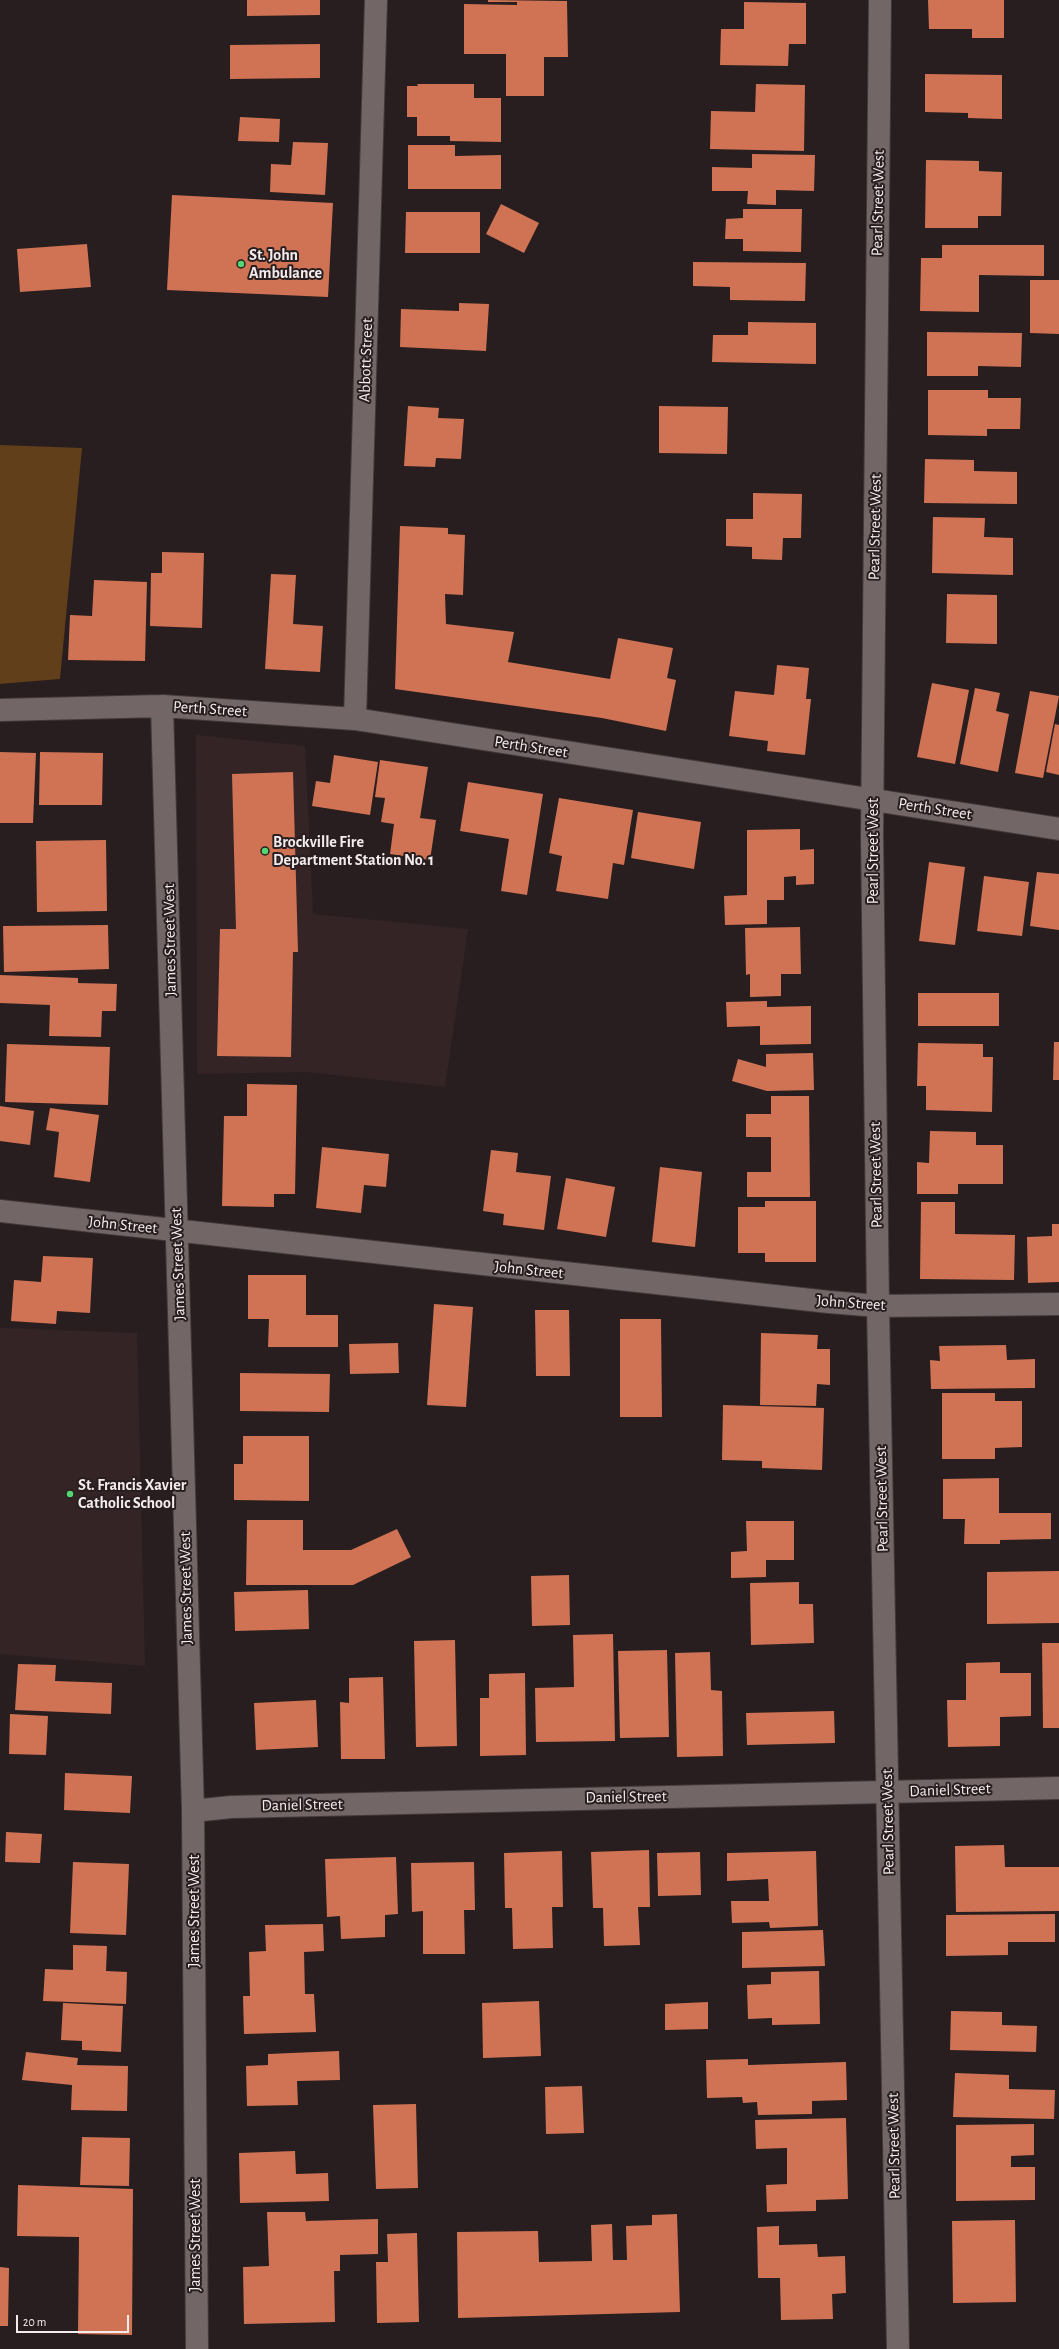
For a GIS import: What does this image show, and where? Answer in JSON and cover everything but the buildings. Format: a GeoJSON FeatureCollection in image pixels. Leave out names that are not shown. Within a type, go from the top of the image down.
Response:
{"type":"FeatureCollection","features":[{"type":"Feature","properties":{"kind":"street","name":"Abbott Street"},"geometry":{"type":"LineString","coordinates":[[355,719],[376,0]]}},
{"type":"Feature","properties":{"kind":"street","name":"Pearl Street West"},"geometry":{"type":"LineString","coordinates":[[880,0],[872,799],[878,1306],[898,2349]]}},
{"type":"Feature","properties":{"kind":"street","name":"Perth Street"},"geometry":{"type":"LineString","coordinates":[[0,710],[162,706],[355,719],[1059,829]]}},
{"type":"Feature","properties":{"kind":"street","name":"James Street West"},"geometry":{"type":"LineString","coordinates":[[162,706],[178,1231],[193,1811],[197,2349]]}},
{"type":"Feature","properties":{"kind":"street","name":"John Street"},"geometry":{"type":"LineString","coordinates":[[0,1212],[878,1306],[1059,1304]]}},
{"type":"Feature","properties":{"kind":"street","name":"Daniel Street"},"geometry":{"type":"LineString","coordinates":[[193,1811],[231,1807],[1059,1788]]}},
{"type":"Feature","properties":{"kind":"shaded area"},"geometry":{"type":"Polygon","coordinates":[[[0,445],[82,448],[60,679],[0,684],[0,445]]]}},
{"type":"Feature","properties":{"kind":"shaded area"},"geometry":{"type":"Polygon","coordinates":[[[196,735],[305,746],[313,914],[468,929],[445,1087],[307,1072],[197,1074],[196,735]]]}},
{"type":"Feature","properties":{"kind":"shaded area","name":"St. Francis Xavier Catholic School"},"geometry":{"type":"Polygon","coordinates":[[[0,1328],[137,1333],[145,1666],[0,1654],[0,1328]]]}},
{"type":"Feature","properties":{"kind":"place","name":"St. John Ambulance"},"geometry":{"type":"Point","coordinates":[241,264]}},
{"type":"Feature","properties":{"kind":"place","name":"Brockville Fire Department Station No. 1"},"geometry":{"type":"Point","coordinates":[265,851]}},
{"type":"Feature","properties":{"kind":"place","name":"St. Francis Xavier Catholic School"},"geometry":{"type":"Point","coordinates":[70,1494]}}]}
